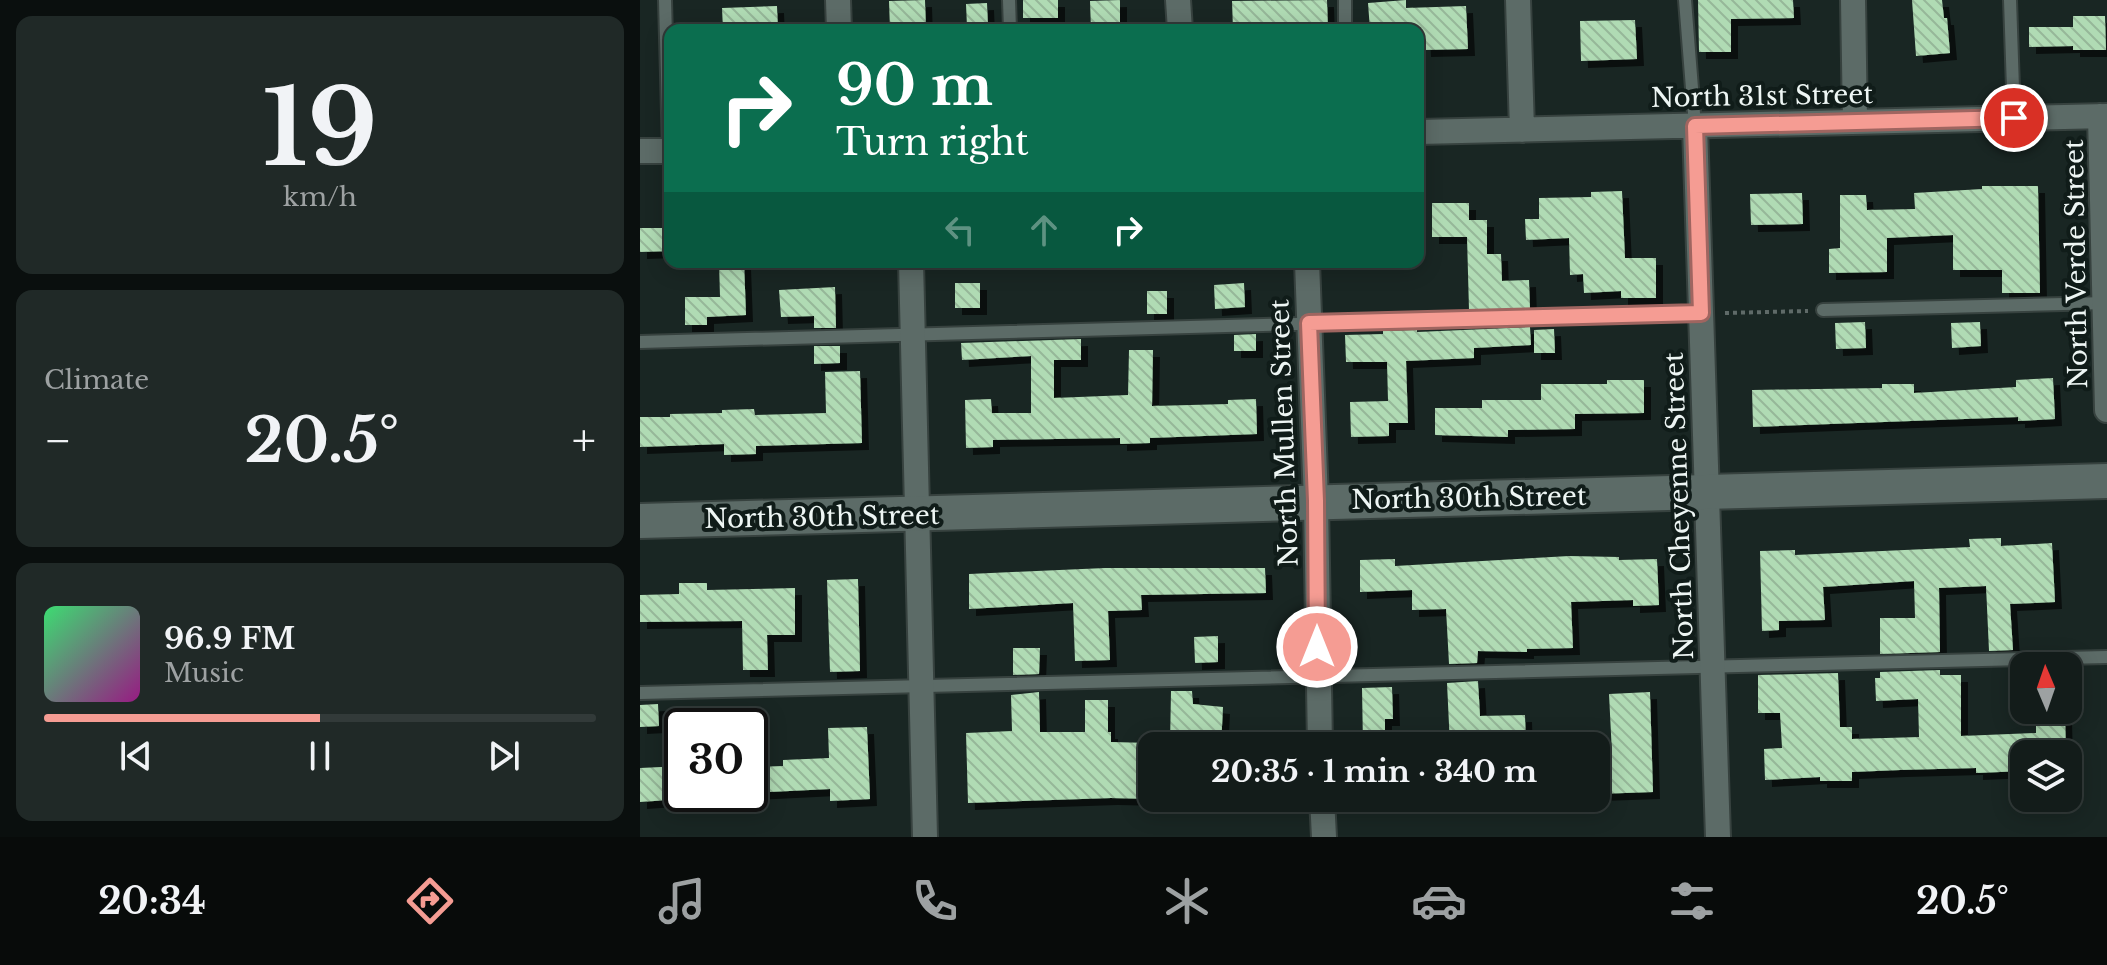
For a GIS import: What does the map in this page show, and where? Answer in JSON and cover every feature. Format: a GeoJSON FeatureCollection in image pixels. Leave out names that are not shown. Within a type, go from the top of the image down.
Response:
{"type":"FeatureCollection","features":[{"type":"Feature","properties":{"kind":"main road","name":"North 30th Street"},"geometry":{"type":"LineString","coordinates":[[640,521],[2107,481]]}},
{"type":"Feature","properties":{"kind":"street"},"geometry":{"type":"LineString","coordinates":[[838,0],[839,24]]}},
{"type":"Feature","properties":{"kind":"street"},"geometry":{"type":"LineString","coordinates":[[1178,0],[1180,24]]}},
{"type":"Feature","properties":{"kind":"street"},"geometry":{"type":"LineString","coordinates":[[1518,0],[1522,130]]}},
{"type":"Feature","properties":{"kind":"street"},"geometry":{"type":"LineString","coordinates":[[1853,0],[1855,122]]}},
{"type":"Feature","properties":{"kind":"street","name":"North 31st Street"},"geometry":{"type":"LineString","coordinates":[[1424,132],[2104,116]]}},
{"type":"Feature","properties":{"kind":"street","name":"North Verde Street"},"geometry":{"type":"LineString","coordinates":[[2104,116],[2107,410]]}},
{"type":"Feature","properties":{"kind":"street","name":"North Cheyenne Street"},"geometry":{"type":"LineString","coordinates":[[1695,126],[1718,837]]}},
{"type":"Feature","properties":{"kind":"street"},"geometry":{"type":"LineString","coordinates":[[640,151],[664,151]]}},
{"type":"Feature","properties":{"kind":"street"},"geometry":{"type":"LineString","coordinates":[[911,268],[925,837]]}},
{"type":"Feature","properties":{"kind":"street","name":"North Mullen Street"},"geometry":{"type":"LineString","coordinates":[[1307,268],[1316,501],[1319,732]]}},
{"type":"Feature","properties":{"kind":"street"},"geometry":{"type":"LineString","coordinates":[[1323,812],[1324,837]]}},
{"type":"Feature","properties":{"kind":"lane"},"geometry":{"type":"LineString","coordinates":[[665,0],[666,24]]}},
{"type":"Feature","properties":{"kind":"lane"},"geometry":{"type":"LineString","coordinates":[[1009,0],[1010,24]]}},
{"type":"Feature","properties":{"kind":"lane"},"geometry":{"type":"LineString","coordinates":[[1345,0],[1345,24]]}},
{"type":"Feature","properties":{"kind":"lane"},"geometry":{"type":"LineString","coordinates":[[1685,0],[1695,126]]}},
{"type":"Feature","properties":{"kind":"lane"},"geometry":{"type":"LineString","coordinates":[[2010,0],[2014,118]]}},
{"type":"Feature","properties":{"kind":"lane"},"geometry":{"type":"LineString","coordinates":[[1823,310],[2106,303]]}},
{"type":"Feature","properties":{"kind":"lane"},"geometry":{"type":"LineString","coordinates":[[640,342],[1701,313]]}},
{"type":"Feature","properties":{"kind":"lane"},"geometry":{"type":"LineString","coordinates":[[640,693],[2107,657]]}},
{"type":"Feature","properties":{"kind":"path"},"geometry":{"type":"LineString","coordinates":[[1701,313],[1823,310]]}},
{"type":"Feature","properties":{"kind":"building"},"geometry":{"type":"Polygon","coordinates":[[[925,0],[926,24],[890,24],[889,1],[925,0]]]}},
{"type":"Feature","properties":{"kind":"building"},"geometry":{"type":"Polygon","coordinates":[[[1023,0],[1058,0],[1058,18],[1023,18],[1023,0]]]}},
{"type":"Feature","properties":{"kind":"building"},"geometry":{"type":"Polygon","coordinates":[[[1120,0],[1120,24],[1091,24],[1090,1],[1120,0]]]}},
{"type":"Feature","properties":{"kind":"building"},"geometry":{"type":"Polygon","coordinates":[[[1327,0],[1328,24],[1233,24],[1232,1],[1327,0]]]}},
{"type":"Feature","properties":{"kind":"building"},"geometry":{"type":"Polygon","coordinates":[[[1406,0],[1406,8],[1466,6],[1468,49],[1424,50],[1424,24],[1370,24],[1368,3],[1406,0]]]}},
{"type":"Feature","properties":{"kind":"building"},"geometry":{"type":"Polygon","coordinates":[[[1698,0],[1793,0],[1794,18],[1731,19],[1731,52],[1699,52],[1698,0]]]}},
{"type":"Feature","properties":{"kind":"building"},"geometry":{"type":"Polygon","coordinates":[[[1912,0],[1942,0],[1950,53],[1916,56],[1912,0]]]}},
{"type":"Feature","properties":{"kind":"building"},"geometry":{"type":"Polygon","coordinates":[[[987,3],[988,24],[967,24],[966,4],[987,3]]]}},
{"type":"Feature","properties":{"kind":"building"},"geometry":{"type":"Polygon","coordinates":[[[777,6],[778,24],[723,24],[722,8],[777,6]]]}},
{"type":"Feature","properties":{"kind":"building"},"geometry":{"type":"Polygon","coordinates":[[[2073,16],[2105,16],[2106,50],[2073,50],[2073,46],[2029,47],[2029,27],[2073,27],[2073,16]]]}},
{"type":"Feature","properties":{"kind":"building"},"geometry":{"type":"Polygon","coordinates":[[[1635,20],[1637,59],[1581,61],[1580,21],[1635,20]]]}},
{"type":"Feature","properties":{"kind":"building"},"geometry":{"type":"Polygon","coordinates":[[[1982,186],[2038,186],[2040,293],[2002,293],[2002,270],[1953,270],[1953,235],[1887,238],[1887,272],[1829,273],[1829,249],[1840,248],[1840,195],[1866,195],[1867,210],[1915,209],[1914,193],[1982,189],[1982,186]]]}},
{"type":"Feature","properties":{"kind":"building"},"geometry":{"type":"Polygon","coordinates":[[[1622,191],[1625,258],[1656,258],[1656,298],[1621,298],[1621,291],[1584,293],[1583,274],[1570,275],[1569,238],[1526,240],[1525,219],[1539,219],[1539,198],[1591,197],[1591,192],[1622,191]]]}},
{"type":"Feature","properties":{"kind":"building"},"geometry":{"type":"Polygon","coordinates":[[[1802,193],[1803,224],[1751,225],[1750,194],[1802,193]]]}},
{"type":"Feature","properties":{"kind":"building"},"geometry":{"type":"Polygon","coordinates":[[[1432,203],[1469,203],[1469,220],[1487,220],[1487,254],[1501,254],[1502,281],[1529,280],[1530,309],[1469,310],[1467,237],[1432,237],[1432,203]]]}},
{"type":"Feature","properties":{"kind":"building"},"geometry":{"type":"Polygon","coordinates":[[[640,228],[664,228],[664,251],[640,252],[640,228]]]}},
{"type":"Feature","properties":{"kind":"building"},"geometry":{"type":"Polygon","coordinates":[[[719,268],[744,268],[746,315],[707,317],[707,325],[685,325],[685,297],[720,297],[719,268]]]}},
{"type":"Feature","properties":{"kind":"building"},"geometry":{"type":"Polygon","coordinates":[[[955,283],[980,283],[980,308],[955,308],[955,283]]]}},
{"type":"Feature","properties":{"kind":"building"},"geometry":{"type":"Polygon","coordinates":[[[1244,283],[1245,307],[1215,309],[1214,285],[1244,283]]]}},
{"type":"Feature","properties":{"kind":"building"},"geometry":{"type":"Polygon","coordinates":[[[835,287],[836,328],[814,328],[814,316],[781,317],[779,290],[835,287]]]}},
{"type":"Feature","properties":{"kind":"building"},"geometry":{"type":"Polygon","coordinates":[[[1147,291],[1167,291],[1167,314],[1147,314],[1147,291]]]}},
{"type":"Feature","properties":{"kind":"building"},"geometry":{"type":"Polygon","coordinates":[[[1865,322],[1866,348],[1836,349],[1835,323],[1865,322]]]}},
{"type":"Feature","properties":{"kind":"building"},"geometry":{"type":"Polygon","coordinates":[[[1980,322],[1981,346],[1952,348],[1951,323],[1980,322]]]}},
{"type":"Feature","properties":{"kind":"building"},"geometry":{"type":"Polygon","coordinates":[[[1530,327],[1531,345],[1474,348],[1474,358],[1406,361],[1408,423],[1389,423],[1389,436],[1351,437],[1350,402],[1388,401],[1387,362],[1346,362],[1345,335],[1530,327]]]}},
{"type":"Feature","properties":{"kind":"building"},"geometry":{"type":"Polygon","coordinates":[[[1554,329],[1555,353],[1534,353],[1534,330],[1554,329]]]}},
{"type":"Feature","properties":{"kind":"building"},"geometry":{"type":"Polygon","coordinates":[[[1256,334],[1256,351],[1234,351],[1234,335],[1256,334]]]}},
{"type":"Feature","properties":{"kind":"building"},"geometry":{"type":"Polygon","coordinates":[[[1081,339],[1081,360],[1054,360],[1054,398],[1128,395],[1129,350],[1153,350],[1152,406],[1228,404],[1228,400],[1256,399],[1257,434],[1150,438],[1150,443],[1120,444],[1120,438],[993,440],[993,447],[966,448],[965,400],[991,399],[992,413],[1031,413],[1031,356],[962,360],[961,343],[1081,339]]]}},
{"type":"Feature","properties":{"kind":"building"},"geometry":{"type":"Polygon","coordinates":[[[814,346],[840,346],[840,363],[814,364],[814,346]]]}},
{"type":"Feature","properties":{"kind":"building"},"geometry":{"type":"Polygon","coordinates":[[[860,371],[862,443],[756,446],[756,454],[724,455],[724,444],[640,447],[640,417],[754,409],[755,415],[826,413],[825,372],[860,371]]]}},
{"type":"Feature","properties":{"kind":"building"},"geometry":{"type":"Polygon","coordinates":[[[2053,378],[2055,419],[2018,421],[2018,417],[1753,427],[1752,390],[1882,388],[1882,384],[1914,384],[1914,393],[2016,387],[2016,380],[2053,378]]]}},
{"type":"Feature","properties":{"kind":"building"},"geometry":{"type":"Polygon","coordinates":[[[1607,380],[1644,380],[1644,413],[1575,414],[1575,429],[1508,430],[1508,437],[1435,435],[1435,408],[1482,408],[1482,400],[1541,400],[1541,384],[1607,384],[1607,380]]]}},
{"type":"Feature","properties":{"kind":"building"},"geometry":{"type":"Polygon","coordinates":[[[2001,538],[2001,546],[2052,543],[2055,602],[2010,604],[2013,650],[1989,651],[1986,586],[1939,588],[1940,652],[1880,654],[1880,618],[1915,618],[1914,581],[1823,587],[1825,620],[1779,621],[1779,630],[1762,631],[1760,551],[1795,550],[1795,555],[1970,547],[1969,539],[2001,538]]]}},
{"type":"Feature","properties":{"kind":"building"},"geometry":{"type":"Polygon","coordinates":[[[1569,556],[1657,559],[1659,605],[1633,606],[1633,600],[1571,602],[1573,648],[1527,649],[1527,652],[1478,651],[1477,663],[1449,664],[1446,609],[1412,610],[1412,590],[1360,592],[1360,560],[1395,559],[1395,566],[1569,556]]]}},
{"type":"Feature","properties":{"kind":"building"},"geometry":{"type":"Polygon","coordinates":[[[1105,568],[1265,568],[1266,593],[1141,595],[1142,610],[1108,611],[1110,660],[1075,661],[1073,603],[969,609],[969,574],[1105,568]]]}},
{"type":"Feature","properties":{"kind":"building"},"geometry":{"type":"Polygon","coordinates":[[[858,579],[860,671],[830,672],[827,580],[858,579]]]}},
{"type":"Feature","properties":{"kind":"building"},"geometry":{"type":"Polygon","coordinates":[[[679,583],[707,583],[707,590],[795,588],[795,635],[767,635],[768,670],[743,670],[742,621],[640,622],[640,595],[679,594],[679,583]]]}},
{"type":"Feature","properties":{"kind":"building"},"geometry":{"type":"Polygon","coordinates":[[[1218,636],[1218,662],[1195,663],[1194,637],[1218,636]]]}},
{"type":"Feature","properties":{"kind":"building"},"geometry":{"type":"Polygon","coordinates":[[[1013,648],[1040,648],[1039,674],[1013,675],[1013,648]]]}},
{"type":"Feature","properties":{"kind":"building"},"geometry":{"type":"Polygon","coordinates":[[[1940,670],[1940,675],[1961,675],[1961,736],[2036,733],[2036,724],[2065,724],[2066,740],[2010,740],[2010,772],[1976,773],[1976,768],[1900,770],[1852,772],[1852,781],[1820,781],[1820,777],[1765,780],[1764,749],[1782,748],[1780,713],[1758,713],[1758,675],[1838,673],[1840,727],[1852,727],[1852,739],[1919,737],[1918,699],[1876,701],[1875,678],[1880,678],[1880,672],[1940,670]]]}},
{"type":"Feature","properties":{"kind":"building"},"geometry":{"type":"Polygon","coordinates":[[[1478,681],[1480,716],[1525,715],[1526,732],[1449,732],[1447,683],[1478,681]]]}},
{"type":"Feature","properties":{"kind":"building"},"geometry":{"type":"Polygon","coordinates":[[[1392,687],[1393,719],[1385,719],[1385,732],[1363,732],[1362,688],[1392,687]]]}},
{"type":"Feature","properties":{"kind":"building"},"geometry":{"type":"Polygon","coordinates":[[[1171,691],[1192,691],[1193,704],[1223,707],[1222,732],[1170,732],[1171,691]]]}},
{"type":"Feature","properties":{"kind":"building"},"geometry":{"type":"Polygon","coordinates":[[[1039,692],[1040,732],[1085,732],[1085,700],[1108,700],[1111,742],[1138,743],[1138,799],[968,803],[966,733],[1012,731],[1011,695],[1039,692]]]}},
{"type":"Feature","properties":{"kind":"building"},"geometry":{"type":"Polygon","coordinates":[[[1650,692],[1653,792],[1610,794],[1609,694],[1650,692]]]}},
{"type":"Feature","properties":{"kind":"building"},"geometry":{"type":"Polygon","coordinates":[[[658,704],[659,726],[640,727],[640,705],[658,704]]]}},
{"type":"Feature","properties":{"kind":"building"},"geometry":{"type":"Polygon","coordinates":[[[867,727],[870,799],[830,801],[830,789],[768,792],[768,766],[783,766],[783,760],[829,758],[828,728],[867,727]]]}},
{"type":"Feature","properties":{"kind":"building"},"geometry":{"type":"Polygon","coordinates":[[[664,767],[664,800],[640,802],[640,768],[664,767]]]}},
{"type":"Feature","properties":{"kind":"route"},"geometry":{"type":"LineString","coordinates":[[1317,647],[1316,501],[1309,323],[1701,313],[1695,126],[2014,118]]}}]}
